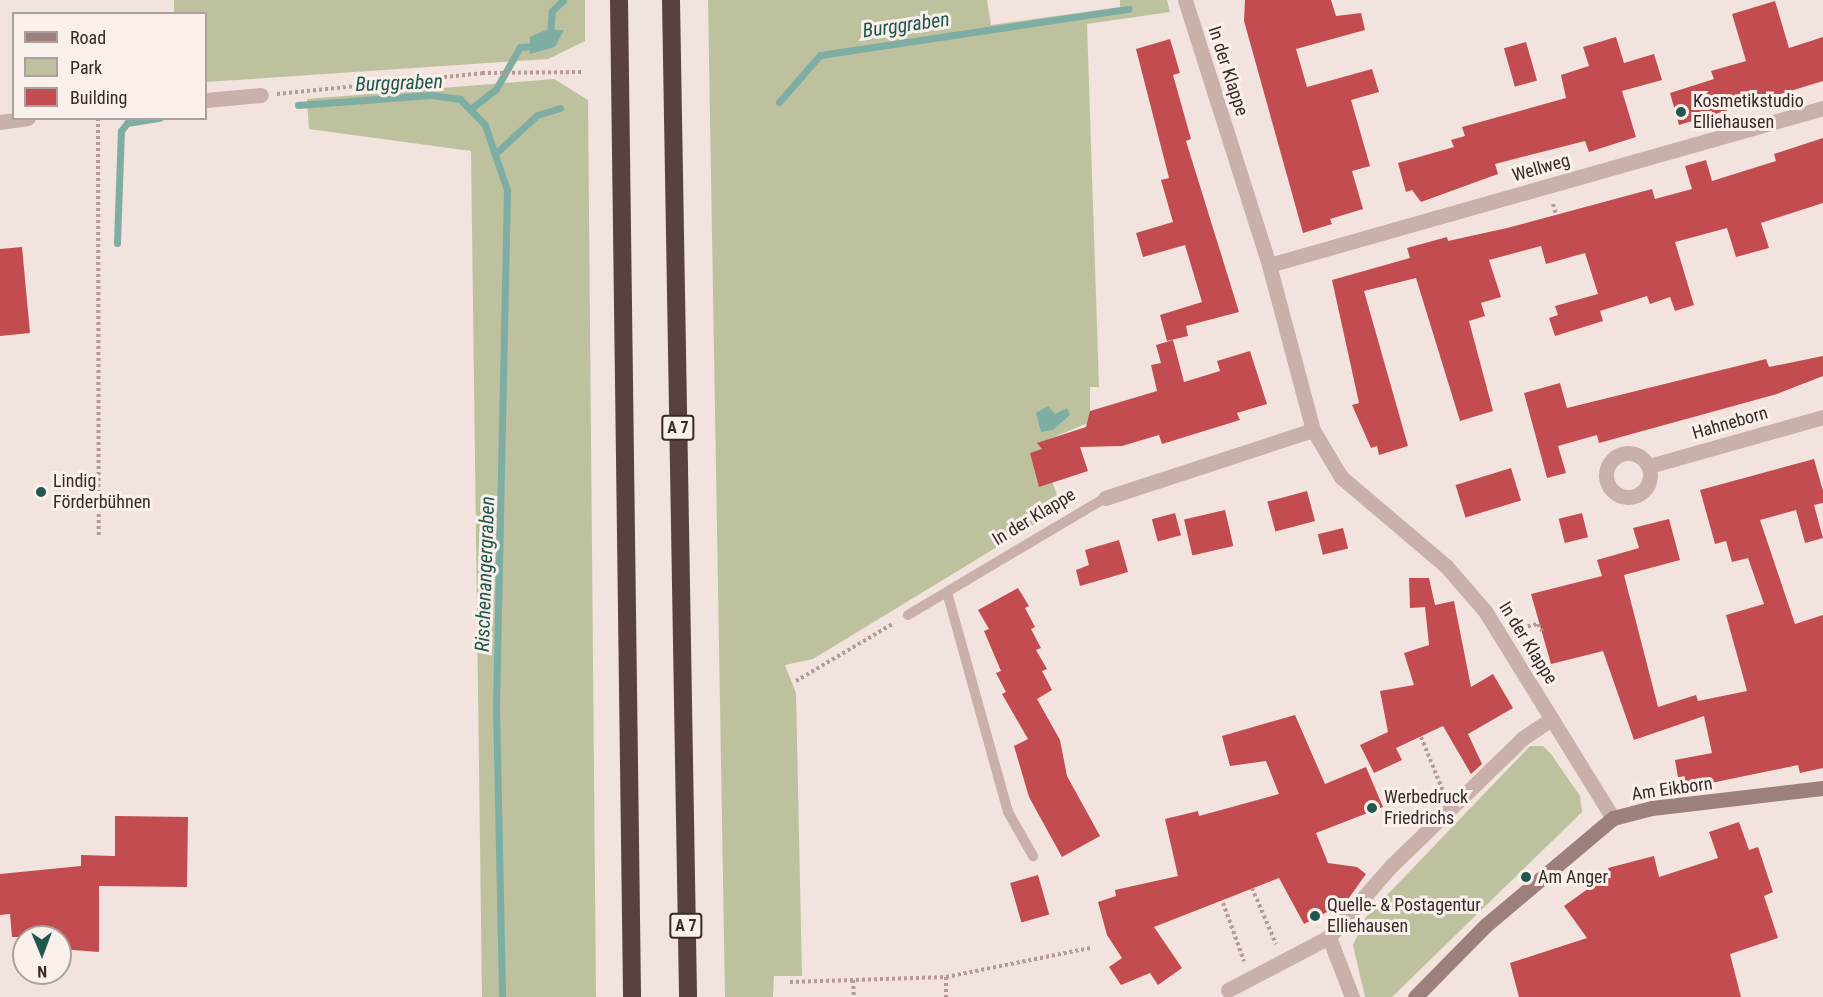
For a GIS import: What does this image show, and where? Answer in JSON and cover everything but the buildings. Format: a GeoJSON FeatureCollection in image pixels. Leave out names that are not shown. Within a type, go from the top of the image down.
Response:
{"type":"FeatureCollection","features":[{"type":"Feature","properties":{"kind":"highway"},"geometry":{"type":"LineString","coordinates":[[619,0],[630,997]]}},
{"type":"Feature","properties":{"kind":"highway","name":"A 7"},"geometry":{"type":"LineString","coordinates":[[671,0],[688,997]]}},
{"type":"Feature","properties":{"kind":"street","name":"In der Klappe"},"geometry":{"type":"LineString","coordinates":[[1185,0],[1269,265],[1313,430],[1341,477],[1446,566],[1501,633],[1613,818]]}},
{"type":"Feature","properties":{"kind":"street"},"geometry":{"type":"LineString","coordinates":[[207,100],[261,95]]}},
{"type":"Feature","properties":{"kind":"street","name":"Wellweg"},"geometry":{"type":"LineString","coordinates":[[1269,265],[1823,108]]}},
{"type":"Feature","properties":{"kind":"street","name":"Hahneborn"},"geometry":{"type":"LineString","coordinates":[[1648,466],[1823,417]]}},
{"type":"Feature","properties":{"kind":"street","name":"In der Klappe"},"geometry":{"type":"LineString","coordinates":[[1105,498],[1313,430]]}},
{"type":"Feature","properties":{"kind":"street"},"geometry":{"type":"LineString","coordinates":[[1228,990],[1329,937],[1451,808],[1523,738],[1551,719]]}},
{"type":"Feature","properties":{"kind":"street","name":"Am Eikborn"},"geometry":{"type":"LineString","coordinates":[[1415,997],[1486,925],[1613,818],[1652,808],[1823,788]]}},
{"type":"Feature","properties":{"kind":"street"},"geometry":{"type":"LineString","coordinates":[[1329,937],[1352,997]]}},
{"type":"Feature","properties":{"kind":"lane","name":"In der Klappe"},"geometry":{"type":"LineString","coordinates":[[908,615],[1105,498]]}},
{"type":"Feature","properties":{"kind":"lane"},"geometry":{"type":"LineString","coordinates":[[947,592],[1008,812],[1033,856]]}},
{"type":"Feature","properties":{"kind":"path"},"geometry":{"type":"LineString","coordinates":[[261,95],[482,73],[581,72]]}},
{"type":"Feature","properties":{"kind":"path"},"geometry":{"type":"LineString","coordinates":[[98,120],[99,536]]}},
{"type":"Feature","properties":{"kind":"path"},"geometry":{"type":"LineString","coordinates":[[796,681],[908,615]]}},
{"type":"Feature","properties":{"kind":"path"},"geometry":{"type":"LineString","coordinates":[[1501,633],[1538,624],[1542,631]]}},
{"type":"Feature","properties":{"kind":"path"},"geometry":{"type":"LineString","coordinates":[[1420,736],[1451,808]]}},
{"type":"Feature","properties":{"kind":"path"},"geometry":{"type":"LineString","coordinates":[[1252,888],[1284,961]]}},
{"type":"Feature","properties":{"kind":"path"},"geometry":{"type":"LineString","coordinates":[[1223,903],[1251,978]]}},
{"type":"Feature","properties":{"kind":"path"},"geometry":{"type":"LineString","coordinates":[[790,982],[946,977],[1090,948]]}},
{"type":"Feature","properties":{"kind":"path"},"geometry":{"type":"LineString","coordinates":[[946,977],[946,997]]}},
{"type":"Feature","properties":{"kind":"path"},"geometry":{"type":"LineString","coordinates":[[853,980],[854,997]]}},
{"type":"Feature","properties":{"kind":"green space"},"geometry":{"type":"Polygon","coordinates":[[[174,0],[585,0],[585,41],[548,59],[207,82],[207,12],[174,12],[174,0]]]}},
{"type":"Feature","properties":{"kind":"green space"},"geometry":{"type":"Polygon","coordinates":[[[708,0],[987,0],[991,25],[1120,7],[1120,0],[1167,0],[1170,12],[1087,24],[1099,387],[1090,387],[1090,422],[1040,443],[1061,508],[813,659],[785,665],[796,693],[802,976],[774,976],[773,997],[725,997],[708,0]]]}},
{"type":"Feature","properties":{"kind":"green space"},"geometry":{"type":"Polygon","coordinates":[[[554,79],[588,100],[596,997],[482,997],[471,151],[309,129],[307,99],[554,79]]]}},
{"type":"Feature","properties":{"kind":"green space"},"geometry":{"type":"Polygon","coordinates":[[[1530,746],[1543,746],[1551,754],[1580,796],[1582,812],[1392,997],[1365,997],[1353,945],[1366,917],[1530,746]]]}},
{"type":"Feature","properties":{"kind":"water"},"geometry":{"type":"Polygon","coordinates":[[[546,30],[564,30],[555,47],[530,54],[530,37],[546,30]]]}},
{"type":"Feature","properties":{"kind":"water"},"geometry":{"type":"Polygon","coordinates":[[[1048,406],[1055,414],[1067,408],[1070,415],[1053,430],[1041,432],[1036,413],[1048,406]]]}},
{"type":"Feature","properties":{"kind":"waterway"},"geometry":{"type":"LineString","coordinates":[[550,37],[552,11],[563,0]]}},
{"type":"Feature","properties":{"kind":"waterway","name":"Burggraben"},"geometry":{"type":"LineString","coordinates":[[779,102],[820,55],[1129,9]]}},
{"type":"Feature","properties":{"kind":"waterway"},"geometry":{"type":"LineString","coordinates":[[473,107],[496,89],[520,47],[539,46]]}},
{"type":"Feature","properties":{"kind":"waterway","name":"Rischenangergraben"},"geometry":{"type":"LineString","coordinates":[[298,105],[431,95],[460,99],[485,125],[507,190],[496,705],[502,997]]}},
{"type":"Feature","properties":{"kind":"waterway","name":"Burggraben"},"geometry":{"type":"LineString","coordinates":[[495,154],[537,115],[560,108]]}},
{"type":"Feature","properties":{"kind":"waterway","name":"Burggraben"},"geometry":{"type":"LineString","coordinates":[[117,243],[121,131],[127,123],[147,120]]}},
{"type":"Feature","properties":{"kind":"place","name":"Kosmetikstudio Elliehausen"},"geometry":{"type":"Point","coordinates":[1681,112]}},
{"type":"Feature","properties":{"kind":"place","name":"Lindig Förderbühnen"},"geometry":{"type":"Point","coordinates":[41,492]}},
{"type":"Feature","properties":{"kind":"place","name":"Werbedruck Friedrichs"},"geometry":{"type":"Point","coordinates":[1372,808]}},
{"type":"Feature","properties":{"kind":"place","name":"Am Anger"},"geometry":{"type":"Point","coordinates":[1526,877]}},
{"type":"Feature","properties":{"kind":"place","name":"Quelle- & Postagentur Elliehausen"},"geometry":{"type":"Point","coordinates":[1315,916]}}]}
